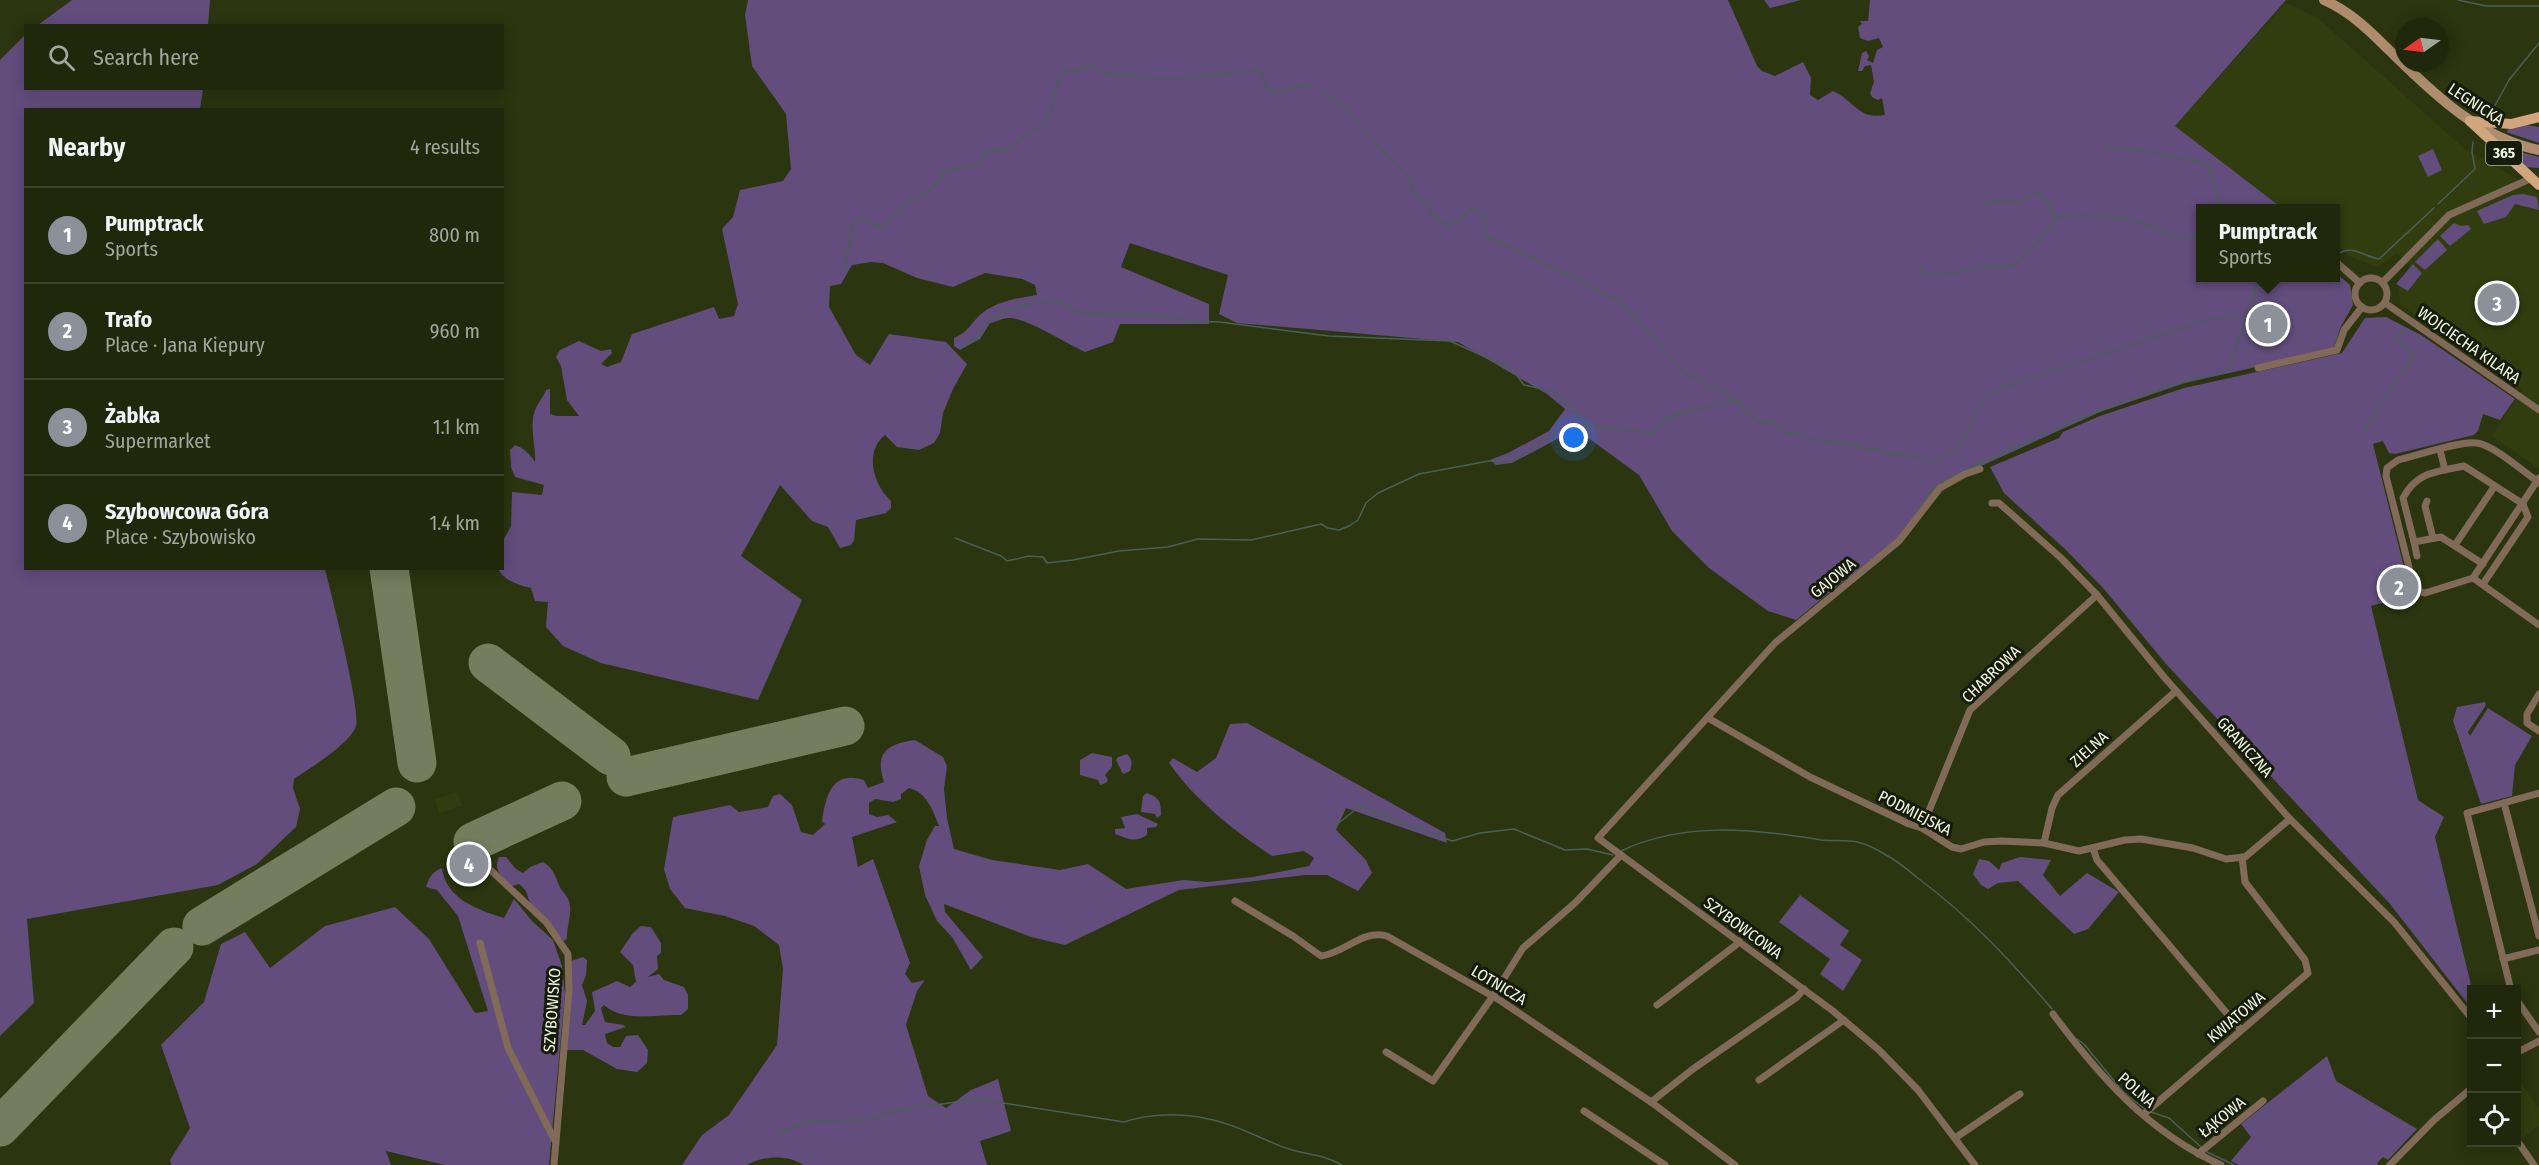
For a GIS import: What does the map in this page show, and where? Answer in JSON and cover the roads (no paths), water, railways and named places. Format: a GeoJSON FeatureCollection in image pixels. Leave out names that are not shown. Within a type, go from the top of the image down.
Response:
{"type":"FeatureCollection","features":[{"type":"Feature","properties":{"kind":"main road","name":"LEGNICKA"},"geometry":{"type":"LineString","coordinates":[[2324,0],[2354,17],[2440,100],[2470,121],[2506,141],[2539,150]]}},
{"type":"Feature","properties":{"kind":"main road","name":"365"},"geometry":{"type":"LineString","coordinates":[[2470,121],[2511,124],[2539,117]]}},
{"type":"Feature","properties":{"kind":"main road","name":"365"},"geometry":{"type":"LineString","coordinates":[[2470,121],[2536,182]]}},
{"type":"Feature","properties":{"kind":"street"},"geometry":{"type":"LineString","coordinates":[[2516,184],[2522,168]]}},
{"type":"Feature","properties":{"kind":"street"},"geometry":{"type":"LineString","coordinates":[[2382,282],[2448,215],[2516,184],[2536,182]]}},
{"type":"Feature","properties":{"kind":"street"},"geometry":{"type":"LineString","coordinates":[[2340,266],[2360,283]]}},
{"type":"Feature","properties":{"kind":"street"},"geometry":{"type":"LineString","coordinates":[[2373,278],[2382,282],[2387,294],[2385,303],[2372,310],[2362,307],[2358,303],[2355,292],[2360,283],[2373,278]]}},
{"type":"Feature","properties":{"kind":"street","name":"WOJCIECHA KILARA"},"geometry":{"type":"LineString","coordinates":[[2385,303],[2539,410]]}},
{"type":"Feature","properties":{"kind":"street"},"geometry":{"type":"LineString","coordinates":[[2258,368],[2337,350],[2344,330],[2362,307]]}},
{"type":"Feature","properties":{"kind":"street"},"geometry":{"type":"LineString","coordinates":[[2476,443],[2495,451],[2538,481],[2473,578],[2424,592],[2415,591],[2386,476],[2387,468],[2398,460],[2440,450],[2476,443]]}},
{"type":"Feature","properties":{"kind":"street"},"geometry":{"type":"LineString","coordinates":[[2440,450],[2445,470]]}},
{"type":"Feature","properties":{"kind":"street"},"geometry":{"type":"LineString","coordinates":[[2417,556],[2403,498],[2410,485],[2422,476],[2464,466],[2523,504],[2528,517],[2483,584]]}},
{"type":"Feature","properties":{"kind":"street","name":"GAJOWA"},"geometry":{"type":"LineString","coordinates":[[1708,718],[1780,638],[1899,541],[1940,488],[1965,474],[1980,469]]}},
{"type":"Feature","properties":{"kind":"street"},"geometry":{"type":"LineString","coordinates":[[2455,545],[2494,486]]}},
{"type":"Feature","properties":{"kind":"street"},"geometry":{"type":"LineString","coordinates":[[2427,501],[2425,506],[2433,538]]}},
{"type":"Feature","properties":{"kind":"street","name":"GRANICZNA"},"geometry":{"type":"LineString","coordinates":[[1992,503],[1999,503],[2097,595],[2176,691],[2290,819],[2394,922],[2467,1013]]}},
{"type":"Feature","properties":{"kind":"street"},"geometry":{"type":"LineString","coordinates":[[2414,542],[2424,542],[2441,537],[2483,564]]}},
{"type":"Feature","properties":{"kind":"street"},"geometry":{"type":"LineString","coordinates":[[2473,578],[2539,625]]}},
{"type":"Feature","properties":{"kind":"street","name":"CHABROWA"},"geometry":{"type":"LineString","coordinates":[[1922,828],[1970,710],[2097,595]]}},
{"type":"Feature","properties":{"kind":"street","name":"ZIELNA"},"geometry":{"type":"LineString","coordinates":[[2044,843],[2052,808],[2058,795],[2176,691]]}},
{"type":"Feature","properties":{"kind":"street"},"geometry":{"type":"LineString","coordinates":[[2539,694],[2527,714],[2527,723],[2539,731]]}},
{"type":"Feature","properties":{"kind":"street","name":"PODMIEJSKA"},"geometry":{"type":"LineString","coordinates":[[1708,718],[1810,777],[1908,824],[1922,828],[1952,847],[1961,849],[1984,842],[2044,843],[2079,851],[2141,838],[2193,848],[2226,860],[2242,857]]}},
{"type":"Feature","properties":{"kind":"street","name":"SZYBOWCOWA"},"geometry":{"type":"LineString","coordinates":[[1708,718],[1598,838],[1844,1020],[1896,1066],[1975,1165]]}},
{"type":"Feature","properties":{"kind":"street"},"geometry":{"type":"LineString","coordinates":[[2510,985],[2467,813],[2539,793]]}},
{"type":"Feature","properties":{"kind":"street"},"geometry":{"type":"LineString","coordinates":[[2504,803],[2539,936]]}},
{"type":"Feature","properties":{"kind":"street"},"geometry":{"type":"LineString","coordinates":[[2242,857],[2290,819]]}},
{"type":"Feature","properties":{"kind":"street"},"geometry":{"type":"LineString","coordinates":[[2093,848],[2097,860],[2241,1030]]}},
{"type":"Feature","properties":{"kind":"street","name":"SZYBOWISKO"},"geometry":{"type":"LineString","coordinates":[[468,849],[546,922],[567,954],[569,990],[554,1165]]}},
{"type":"Feature","properties":{"kind":"street"},"geometry":{"type":"LineString","coordinates":[[1386,1052],[1433,1081],[1524,948],[1575,903],[1621,855]]}},
{"type":"Feature","properties":{"kind":"street","name":"KWIATOWA"},"geometry":{"type":"LineString","coordinates":[[2144,1114],[2308,972],[2305,960],[2245,882],[2242,857]]}},
{"type":"Feature","properties":{"kind":"street","name":"LOTNICZA"},"geometry":{"type":"LineString","coordinates":[[1235,900],[1321,956],[1331,955],[1369,934],[1378,933],[1399,943],[1493,996],[1651,1102],[1735,1165]]}},
{"type":"Feature","properties":{"kind":"street"},"geometry":{"type":"LineString","coordinates":[[1657,1005],[1736,945],[1738,941]]}},
{"type":"Feature","properties":{"kind":"street","name":"SZYBOWISKO"},"geometry":{"type":"LineString","coordinates":[[480,943],[508,1047],[555,1141]]}},
{"type":"Feature","properties":{"kind":"street"},"geometry":{"type":"LineString","coordinates":[[2503,959],[2539,950]]}},
{"type":"Feature","properties":{"kind":"street"},"geometry":{"type":"LineString","coordinates":[[1651,1102],[1693,1069],[1797,997],[1804,989]]}},
{"type":"Feature","properties":{"kind":"street"},"geometry":{"type":"LineString","coordinates":[[2521,1005],[2539,1032]]}},
{"type":"Feature","properties":{"kind":"street","name":"POLNA"},"geometry":{"type":"LineString","coordinates":[[2053,1014],[2083,1054],[2132,1107],[2198,1154],[2221,1165]]}},
{"type":"Feature","properties":{"kind":"street"},"geometry":{"type":"LineString","coordinates":[[1759,1080],[1844,1020]]}},
{"type":"Feature","properties":{"kind":"street"},"geometry":{"type":"LineString","coordinates":[[2521,1051],[2539,1041]]}},
{"type":"Feature","properties":{"kind":"street"},"geometry":{"type":"LineString","coordinates":[[2390,1165],[2434,1120],[2467,1092]]}},
{"type":"Feature","properties":{"kind":"street"},"geometry":{"type":"LineString","coordinates":[[1955,1138],[2020,1094]]}},
{"type":"Feature","properties":{"kind":"street","name":"ŁĄKOWA"},"geometry":{"type":"LineString","coordinates":[[2198,1154],[2263,1101]]}},
{"type":"Feature","properties":{"kind":"street"},"geometry":{"type":"LineString","coordinates":[[1584,1111],[1665,1165]]}},
{"type":"Feature","properties":{"kind":"street"},"geometry":{"type":"LineString","coordinates":[[2521,1145],[2534,1165]]}},
{"type":"Feature","properties":{"kind":"waterway"},"geometry":{"type":"LineString","coordinates":[[2458,0],[2486,6],[2539,6]]}},
{"type":"Feature","properties":{"kind":"waterway"},"geometry":{"type":"LineString","coordinates":[[2492,111],[2509,80],[2539,43]]}},
{"type":"Feature","properties":{"kind":"waterway"},"geometry":{"type":"LineString","coordinates":[[845,270],[853,222],[862,219],[884,227],[906,204],[930,190],[945,172],[980,164],[987,152],[1011,149],[1025,133],[1036,130],[1043,124],[1066,69],[1075,72],[1089,65],[1111,75],[1156,79],[1257,70],[1261,72],[1268,90],[1273,92],[1312,85]]}},
{"type":"Feature","properties":{"kind":"waterway"},"geometry":{"type":"LineString","coordinates":[[1320,90],[1341,106],[1407,176],[1412,183],[1414,193],[1428,207],[1433,217],[1449,225],[1463,219],[1470,209],[1485,215],[1485,236],[1582,281],[1608,297],[1618,298],[1689,377],[1702,379],[1707,389],[1713,387],[1728,394],[1733,401]]}},
{"type":"Feature","properties":{"kind":"waterway"},"geometry":{"type":"LineString","coordinates":[[2438,204],[2475,169],[2473,142]]}},
{"type":"Feature","properties":{"kind":"waterway"},"geometry":{"type":"LineString","coordinates":[[2102,147],[2138,150],[2205,163],[2210,170],[2221,204]]}},
{"type":"Feature","properties":{"kind":"waterway"},"geometry":{"type":"LineString","coordinates":[[1987,204],[2001,200],[2021,203],[2033,193],[2040,193],[2056,217]]}},
{"type":"Feature","properties":{"kind":"waterway"},"geometry":{"type":"LineString","coordinates":[[2340,253],[2353,250],[2379,259],[2434,208]]}},
{"type":"Feature","properties":{"kind":"waterway"},"geometry":{"type":"LineString","coordinates":[[1919,264],[1924,273],[1940,274],[2009,266],[2019,261],[2031,250],[2057,218],[2068,216],[2124,219],[2146,224],[2175,237],[2196,239]]}},
{"type":"Feature","properties":{"kind":"waterway"},"geometry":{"type":"LineString","coordinates":[[1969,429],[1983,400],[2001,388],[2205,320],[2246,315],[2250,310],[2256,286],[2270,282]]}},
{"type":"Feature","properties":{"kind":"waterway"},"geometry":{"type":"LineString","coordinates":[[960,347],[976,338],[991,319],[1023,305],[1055,301],[1081,313],[1168,316],[1186,321],[1220,322],[1329,336],[1450,341],[1505,366],[1516,374],[1524,385],[1552,391],[1584,419],[1588,426]]}},
{"type":"Feature","properties":{"kind":"waterway"},"geometry":{"type":"LineString","coordinates":[[2211,375],[2227,370],[2231,366],[2246,317]]}},
{"type":"Feature","properties":{"kind":"waterway"},"geometry":{"type":"LineString","coordinates":[[2364,433],[2381,404],[2414,358],[2397,337],[2397,334],[2406,332]]}},
{"type":"Feature","properties":{"kind":"waterway"},"geometry":{"type":"LineString","coordinates":[[2053,430],[2127,400],[2204,376]]}},
{"type":"Feature","properties":{"kind":"waterway"},"geometry":{"type":"LineString","coordinates":[[955,538],[1001,556],[1007,561],[1029,556],[1043,557],[1047,563],[1119,551],[1168,547],[1198,539],[1251,540],[1321,524],[1339,530],[1358,520],[1366,503],[1378,493],[1419,474],[1489,461],[1512,461],[1567,426],[1582,425],[1653,433],[1668,418],[1718,403],[1728,404],[1740,401],[1745,412],[1748,411],[1759,423],[1770,421],[1784,432],[1795,433],[1796,437],[1801,434],[1810,439],[1851,444],[1865,450],[1877,449],[1889,455],[1900,454],[1934,462],[1942,459],[1959,444],[1968,432]]}},
{"type":"Feature","properties":{"kind":"waterway"},"geometry":{"type":"LineString","coordinates":[[1966,470],[2047,432]]}},
{"type":"Feature","properties":{"kind":"waterway"},"geometry":{"type":"LineString","coordinates":[[1927,497],[1936,486],[1961,472]]}},
{"type":"Feature","properties":{"kind":"waterway"},"geometry":{"type":"LineString","coordinates":[[1919,510],[1926,499]]}},
{"type":"Feature","properties":{"kind":"waterway"},"geometry":{"type":"LineString","coordinates":[[1330,830],[1360,806],[1452,841],[1480,833],[1514,829],[1565,850],[1587,849],[1613,855]]}},
{"type":"Feature","properties":{"kind":"waterway"},"geometry":{"type":"LineString","coordinates":[[1621,851],[1645,841],[1669,835],[1720,830],[1854,841],[1865,844],[1899,863],[1956,909],[2005,957],[2052,1009]]}},
{"type":"Feature","properties":{"kind":"waterway"},"geometry":{"type":"LineString","coordinates":[[2077,1039],[2084,1044],[2124,1093],[2145,1109]]}},
{"type":"Feature","properties":{"kind":"waterway"},"geometry":{"type":"LineString","coordinates":[[781,1134],[799,1125],[817,1121],[868,1120],[898,1110],[978,1099],[1124,1122],[1161,1115],[1199,1117],[1224,1123],[1281,1146],[1327,1158],[1342,1165]]}},
{"type":"Feature","properties":{"kind":"waterway"},"geometry":{"type":"LineString","coordinates":[[2151,1112],[2169,1118],[2201,1147]]}},
{"type":"Feature","properties":{"kind":"waterway"},"geometry":{"type":"LineString","coordinates":[[2207,1152],[2234,1165]]}},
{"type":"Feature","properties":{"kind":"place","name":"Żabka"},"geometry":{"type":"Point","coordinates":[2497,303]}},
{"type":"Feature","properties":{"kind":"place","name":"Pumptrack"},"geometry":{"type":"Point","coordinates":[2268,324]}},
{"type":"Feature","properties":{"kind":"place","name":"Trafo"},"geometry":{"type":"Point","coordinates":[2399,587]}},
{"type":"Feature","properties":{"kind":"place","name":"Szybowcowa Góra"},"geometry":{"type":"Point","coordinates":[469,864]}}]}
